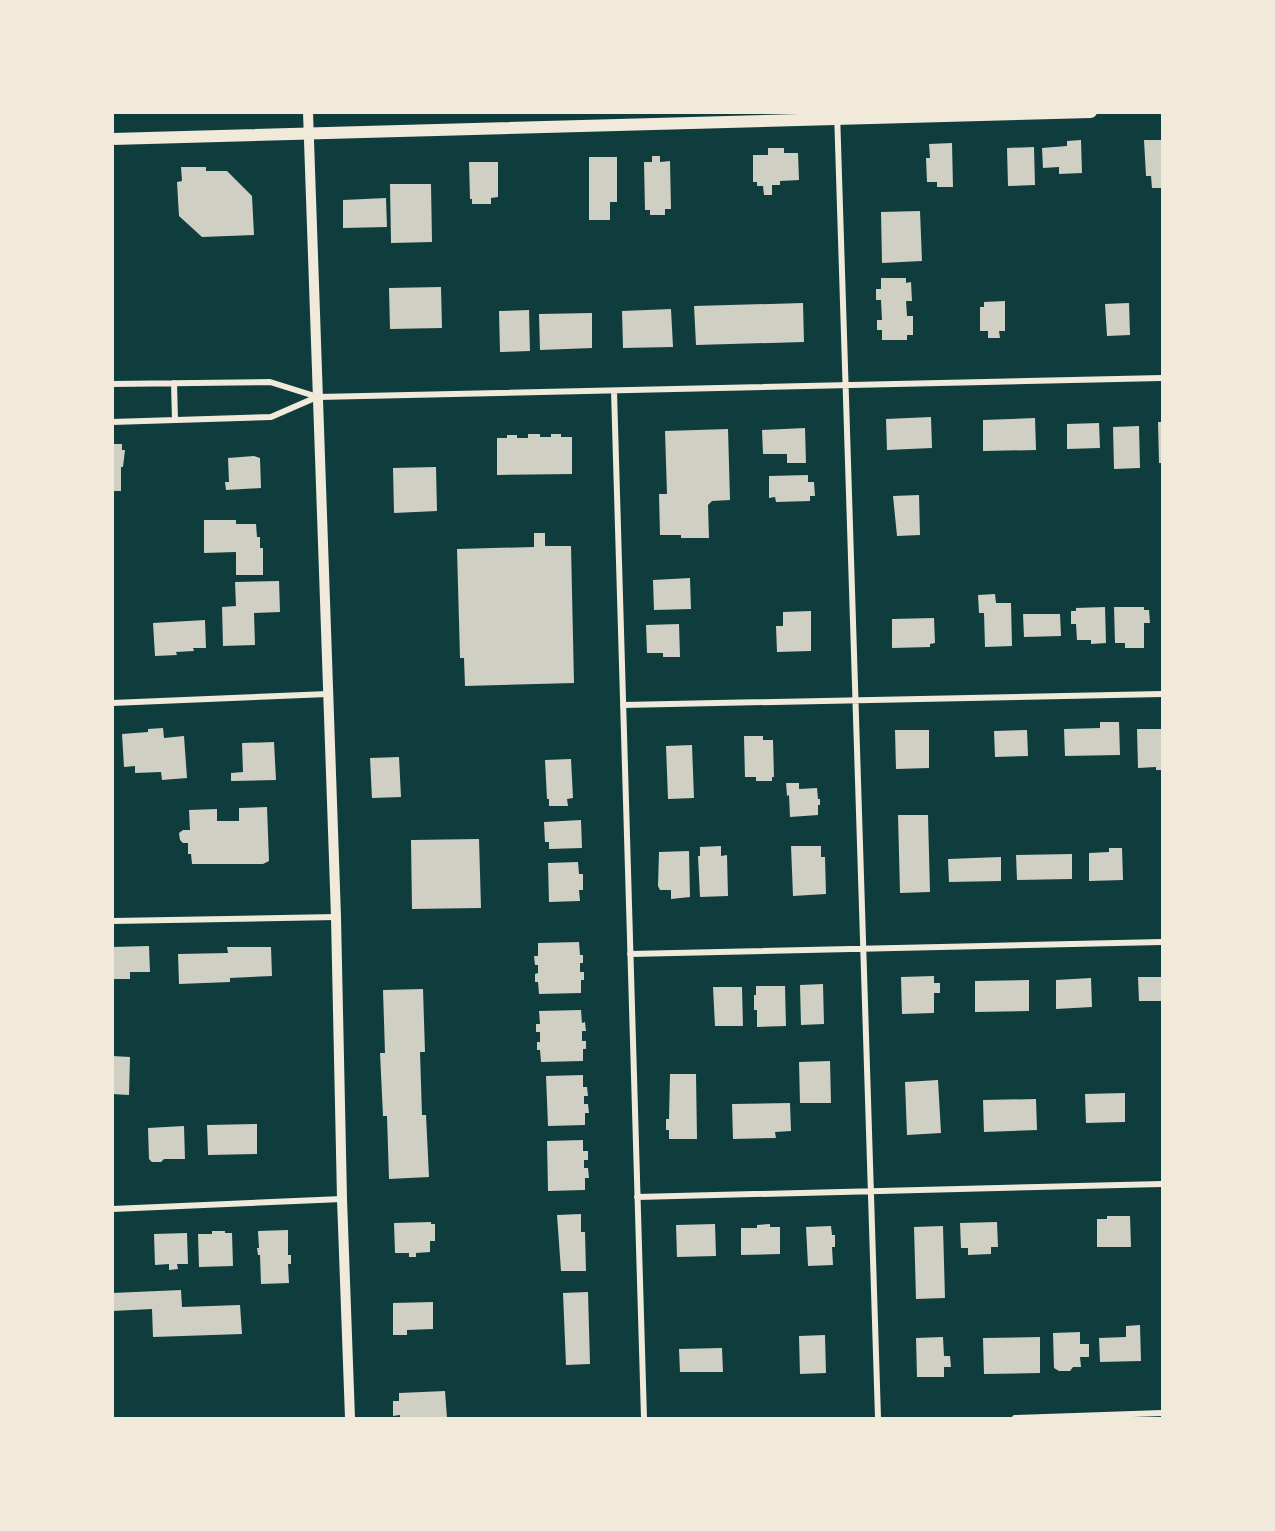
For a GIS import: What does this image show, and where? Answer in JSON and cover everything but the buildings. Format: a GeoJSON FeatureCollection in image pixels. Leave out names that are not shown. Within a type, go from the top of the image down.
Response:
{"type":"FeatureCollection","features":[{"type":"Feature","properties":{"kind":"main road"},"geometry":{"type":"LineString","coordinates":[[112,139],[837,116],[1091,112]]}},
{"type":"Feature","properties":{"kind":"street"},"geometry":{"type":"LineString","coordinates":[[308,112],[336,917],[342,1199],[350,1419]]}},
{"type":"Feature","properties":{"kind":"street"},"geometry":{"type":"LineString","coordinates":[[837,116],[878,1419]]}},
{"type":"Feature","properties":{"kind":"street"},"geometry":{"type":"LineString","coordinates":[[112,384],[270,382],[318,397],[1162,378]]}},
{"type":"Feature","properties":{"kind":"street"},"geometry":{"type":"LineString","coordinates":[[174,383],[175,420]]}},
{"type":"Feature","properties":{"kind":"street"},"geometry":{"type":"LineString","coordinates":[[614,391],[644,1419]]}},
{"type":"Feature","properties":{"kind":"street"},"geometry":{"type":"LineString","coordinates":[[112,422],[271,417],[318,397]]}},
{"type":"Feature","properties":{"kind":"street"},"geometry":{"type":"LineString","coordinates":[[112,703],[328,694]]}},
{"type":"Feature","properties":{"kind":"street"},"geometry":{"type":"LineString","coordinates":[[623,705],[1162,694]]}},
{"type":"Feature","properties":{"kind":"street"},"geometry":{"type":"LineString","coordinates":[[112,921],[336,917]]}},
{"type":"Feature","properties":{"kind":"street"},"geometry":{"type":"LineString","coordinates":[[630,954],[1162,942]]}},
{"type":"Feature","properties":{"kind":"street"},"geometry":{"type":"LineString","coordinates":[[637,1197],[1162,1184]]}},
{"type":"Feature","properties":{"kind":"street"},"geometry":{"type":"LineString","coordinates":[[112,1209],[342,1199]]}},
{"type":"Feature","properties":{"kind":"street"},"geometry":{"type":"LineString","coordinates":[[1015,1419],[1162,1413]]}}]}
